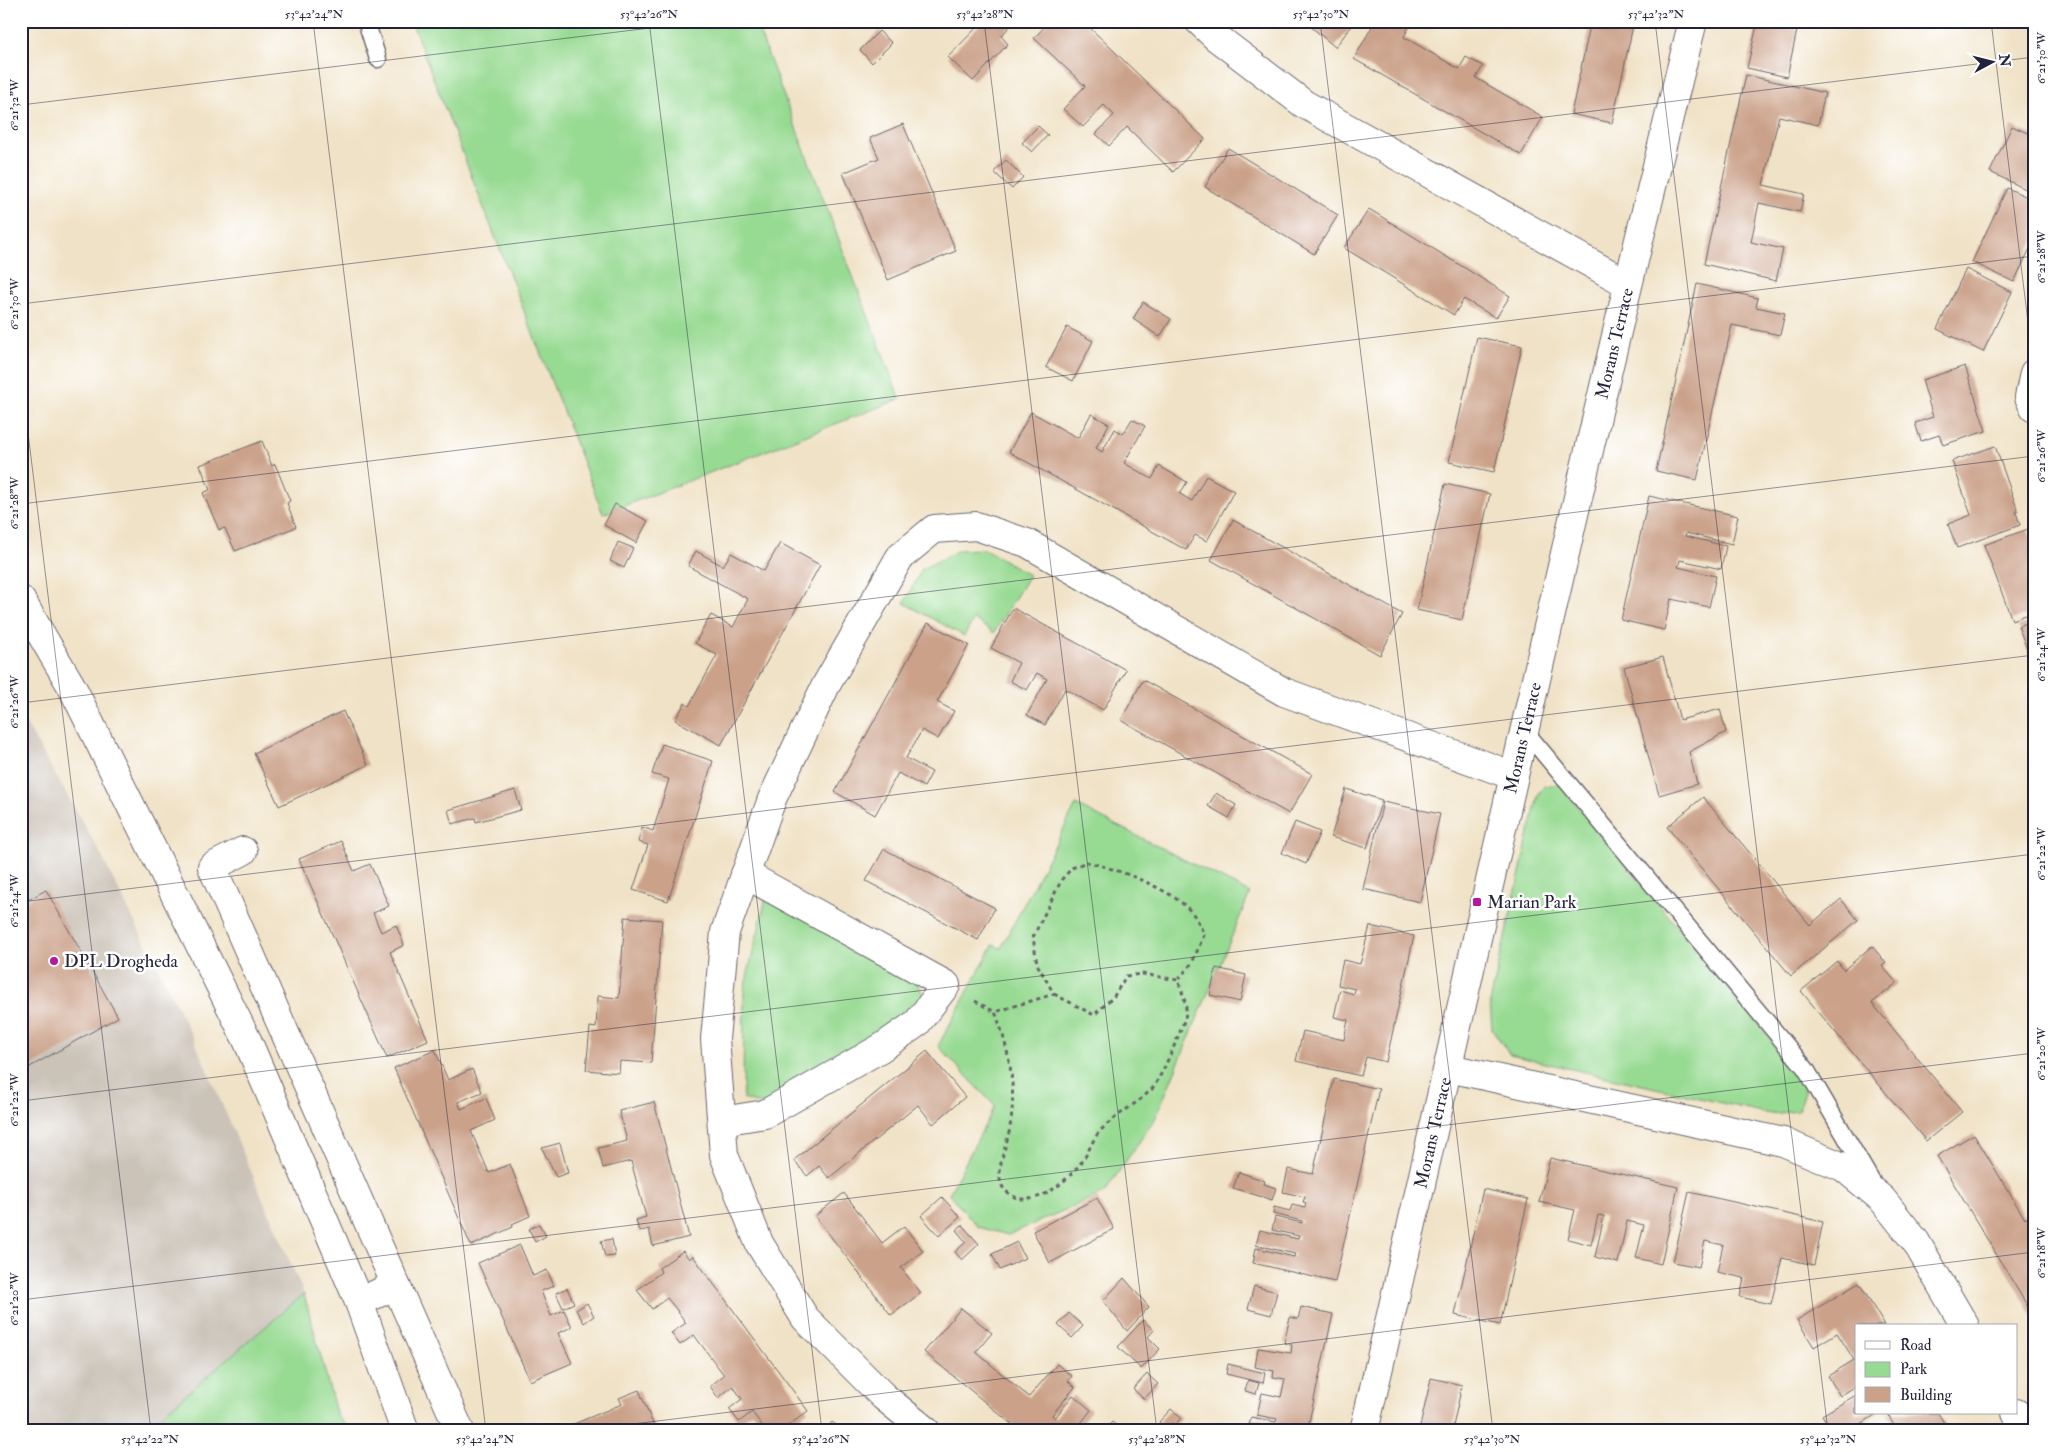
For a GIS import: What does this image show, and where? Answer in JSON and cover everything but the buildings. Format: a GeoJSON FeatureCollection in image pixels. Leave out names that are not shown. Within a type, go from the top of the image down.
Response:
{"type":"FeatureCollection","features":[{"type":"Feature","properties":{"kind":"street"},"geometry":{"type":"LineString","coordinates":[[1200,21],[1216,37],[1304,104],[1628,284]]}},
{"type":"Feature","properties":{"kind":"street","name":"Morans Terrace"},"geometry":{"type":"LineString","coordinates":[[1364,1431],[1628,284],[1690,34]]}},
{"type":"Feature","properties":{"kind":"street"},"geometry":{"type":"LineString","coordinates":[[2034,374],[2030,397],[2034,408]]}},
{"type":"Feature","properties":{"kind":"street"},"geometry":{"type":"LineString","coordinates":[[926,1431],[883,1396],[805,1318],[759,1243],[724,1155],[716,1038],[725,932],[772,799],[826,685],[900,557],[934,529],[976,526],[1027,543],[1284,692],[1514,776]]}},
{"type":"Feature","properties":{"kind":"street"},"geometry":{"type":"LineString","coordinates":[[21,600],[72,687],[248,1042],[359,1302],[405,1431]]}},
{"type":"Feature","properties":{"kind":"street"},"geometry":{"type":"LineString","coordinates":[[243,851],[212,867],[460,1431]]}},
{"type":"Feature","properties":{"kind":"street"},"geometry":{"type":"LineString","coordinates":[[722,1121],[765,1114],[881,1048],[916,1023],[946,985],[746,874]]}},
{"type":"Feature","properties":{"kind":"street"},"geometry":{"type":"LineString","coordinates":[[1449,1068],[1783,1142],[1842,1167],[1882,1199],[1916,1242],[1964,1324]]}},
{"type":"Feature","properties":{"kind":"street"},"geometry":{"type":"LineString","coordinates":[[359,1302],[396,1285]]}},
{"type":"Feature","properties":{"kind":"street"},"geometry":{"type":"LineString","coordinates":[[2017,1414],[2026,1431]]}},
{"type":"Feature","properties":{"kind":"lane"},"geometry":{"type":"LineString","coordinates":[[366,21],[378,59]]}},
{"type":"Feature","properties":{"kind":"lane"},"geometry":{"type":"LineString","coordinates":[[1524,731],[1806,1070],[1882,1199]]}},
{"type":"Feature","properties":{"kind":"path"},"geometry":{"type":"LineString","coordinates":[[1086,862],[1109,867],[1174,897],[1194,914],[1204,935],[1192,963],[1178,980],[1142,974],[1126,976],[1114,996],[1094,1015],[1054,994],[1037,964],[1033,937],[1062,879],[1072,868],[1086,862]]}},
{"type":"Feature","properties":{"kind":"path"},"geometry":{"type":"LineString","coordinates":[[1054,994],[995,1012],[1004,1036],[1014,1095],[1010,1128],[1001,1162],[1000,1181],[1006,1192],[1022,1200],[1043,1195],[1054,1189],[1081,1164],[1100,1130],[1154,1088],[1186,1013],[1178,980]]}},
{"type":"Feature","properties":{"kind":"shaded area"},"geometry":{"type":"Polygon","coordinates":[[[21,715],[98,849],[196,1044],[304,1294],[143,1431],[21,1431],[21,715]]]}},
{"type":"Feature","properties":{"kind":"green space"},"geometry":{"type":"Polygon","coordinates":[[[411,21],[755,21],[900,399],[603,514],[411,21]]]}},
{"type":"Feature","properties":{"kind":"green space"},"geometry":{"type":"Polygon","coordinates":[[[985,549],[1029,575],[994,633],[974,619],[964,636],[904,603],[922,569],[959,550],[985,549]]]}},
{"type":"Feature","properties":{"kind":"green space"},"geometry":{"type":"Polygon","coordinates":[[[1559,784],[1801,1076],[1805,1093],[1798,1111],[1770,1114],[1510,1055],[1492,1029],[1490,1002],[1538,795],[1544,786],[1559,784]]]}},
{"type":"Feature","properties":{"kind":"green space"},"geometry":{"type":"Polygon","coordinates":[[[1076,805],[1250,893],[1155,1119],[1104,1193],[1008,1235],[978,1227],[949,1194],[995,1106],[938,1046],[993,945],[1001,948],[1076,805]]]}},
{"type":"Feature","properties":{"kind":"green space"},"geometry":{"type":"Polygon","coordinates":[[[766,898],[914,975],[924,997],[900,1025],[763,1105],[743,1099],[744,990],[766,898]]]}},
{"type":"Feature","properties":{"kind":"green space"},"geometry":{"type":"Polygon","coordinates":[[[304,1294],[337,1416],[351,1431],[143,1431],[304,1294]]]}},
{"type":"Feature","properties":{"kind":"place","name":"Marian Park"},"geometry":{"type":"Point","coordinates":[1477,902]}},
{"type":"Feature","properties":{"kind":"place","name":"DPL Drogheda"},"geometry":{"type":"Point","coordinates":[54,961]}}]}
